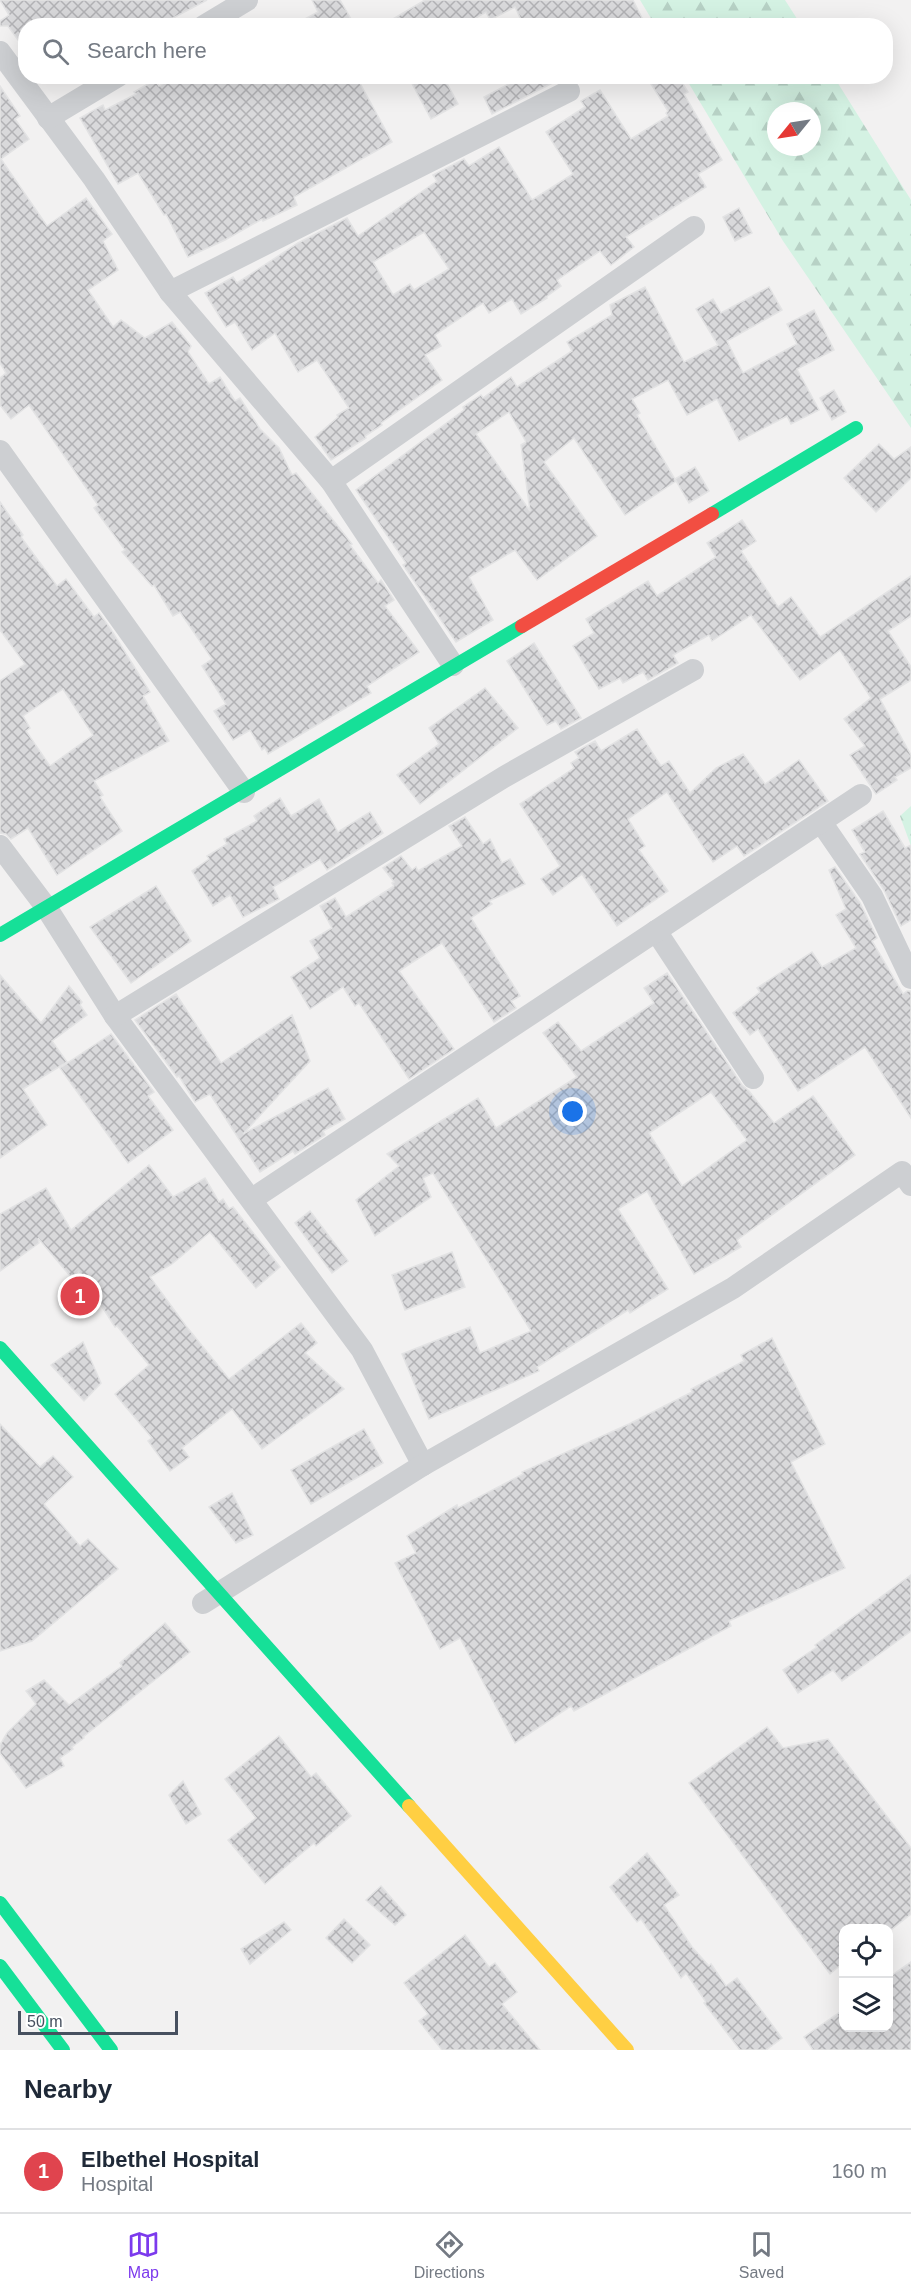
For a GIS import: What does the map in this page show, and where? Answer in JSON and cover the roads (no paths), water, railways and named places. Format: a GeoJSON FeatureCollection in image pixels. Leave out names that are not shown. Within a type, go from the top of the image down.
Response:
{"type":"FeatureCollection","features":[{"type":"Feature","properties":{"kind":"main road"},"geometry":{"type":"LineString","coordinates":[[0,935],[856,428]]}},
{"type":"Feature","properties":{"kind":"main road"},"geometry":{"type":"LineString","coordinates":[[0,1348],[207,1601],[627,2050]]}},
{"type":"Feature","properties":{"kind":"main road"},"geometry":{"type":"LineString","coordinates":[[0,1903],[111,2050]]}},
{"type":"Feature","properties":{"kind":"main road"},"geometry":{"type":"LineString","coordinates":[[0,1966],[63,2050]]}},
{"type":"Feature","properties":{"kind":"street"},"geometry":{"type":"LineString","coordinates":[[217,18],[247,0]]}},
{"type":"Feature","properties":{"kind":"street"},"geometry":{"type":"LineString","coordinates":[[0,52],[18,77]]}},
{"type":"Feature","properties":{"kind":"street"},"geometry":{"type":"LineString","coordinates":[[23,84],[94,179],[170,292],[331,481],[453,665]]}},
{"type":"Feature","properties":{"kind":"street"},"geometry":{"type":"LineString","coordinates":[[48,118],[105,84]]}},
{"type":"Feature","properties":{"kind":"street"},"geometry":{"type":"LineString","coordinates":[[170,292],[569,91]]}},
{"type":"Feature","properties":{"kind":"street"},"geometry":{"type":"LineString","coordinates":[[331,481],[693,227]]}},
{"type":"Feature","properties":{"kind":"street"},"geometry":{"type":"LineString","coordinates":[[0,451],[244,792]]}},
{"type":"Feature","properties":{"kind":"street"},"geometry":{"type":"LineString","coordinates":[[115,1016],[504,777],[693,670]]}},
{"type":"Feature","properties":{"kind":"street"},"geometry":{"type":"LineString","coordinates":[[252,1199],[861,795]]}},
{"type":"Feature","properties":{"kind":"street"},"geometry":{"type":"LineString","coordinates":[[821,822],[872,896],[911,978]]}},
{"type":"Feature","properties":{"kind":"street"},"geometry":{"type":"LineString","coordinates":[[0,846],[46,907],[115,1016],[362,1350],[423,1465]]}},
{"type":"Feature","properties":{"kind":"street"},"geometry":{"type":"LineString","coordinates":[[656,931],[753,1078]]}},
{"type":"Feature","properties":{"kind":"street"},"geometry":{"type":"LineString","coordinates":[[207,1601],[423,1465],[733,1288],[908,1174]]}},
{"type":"Feature","properties":{"kind":"place","name":"Elbethel Hospital"},"geometry":{"type":"Point","coordinates":[80,1296]}}]}
